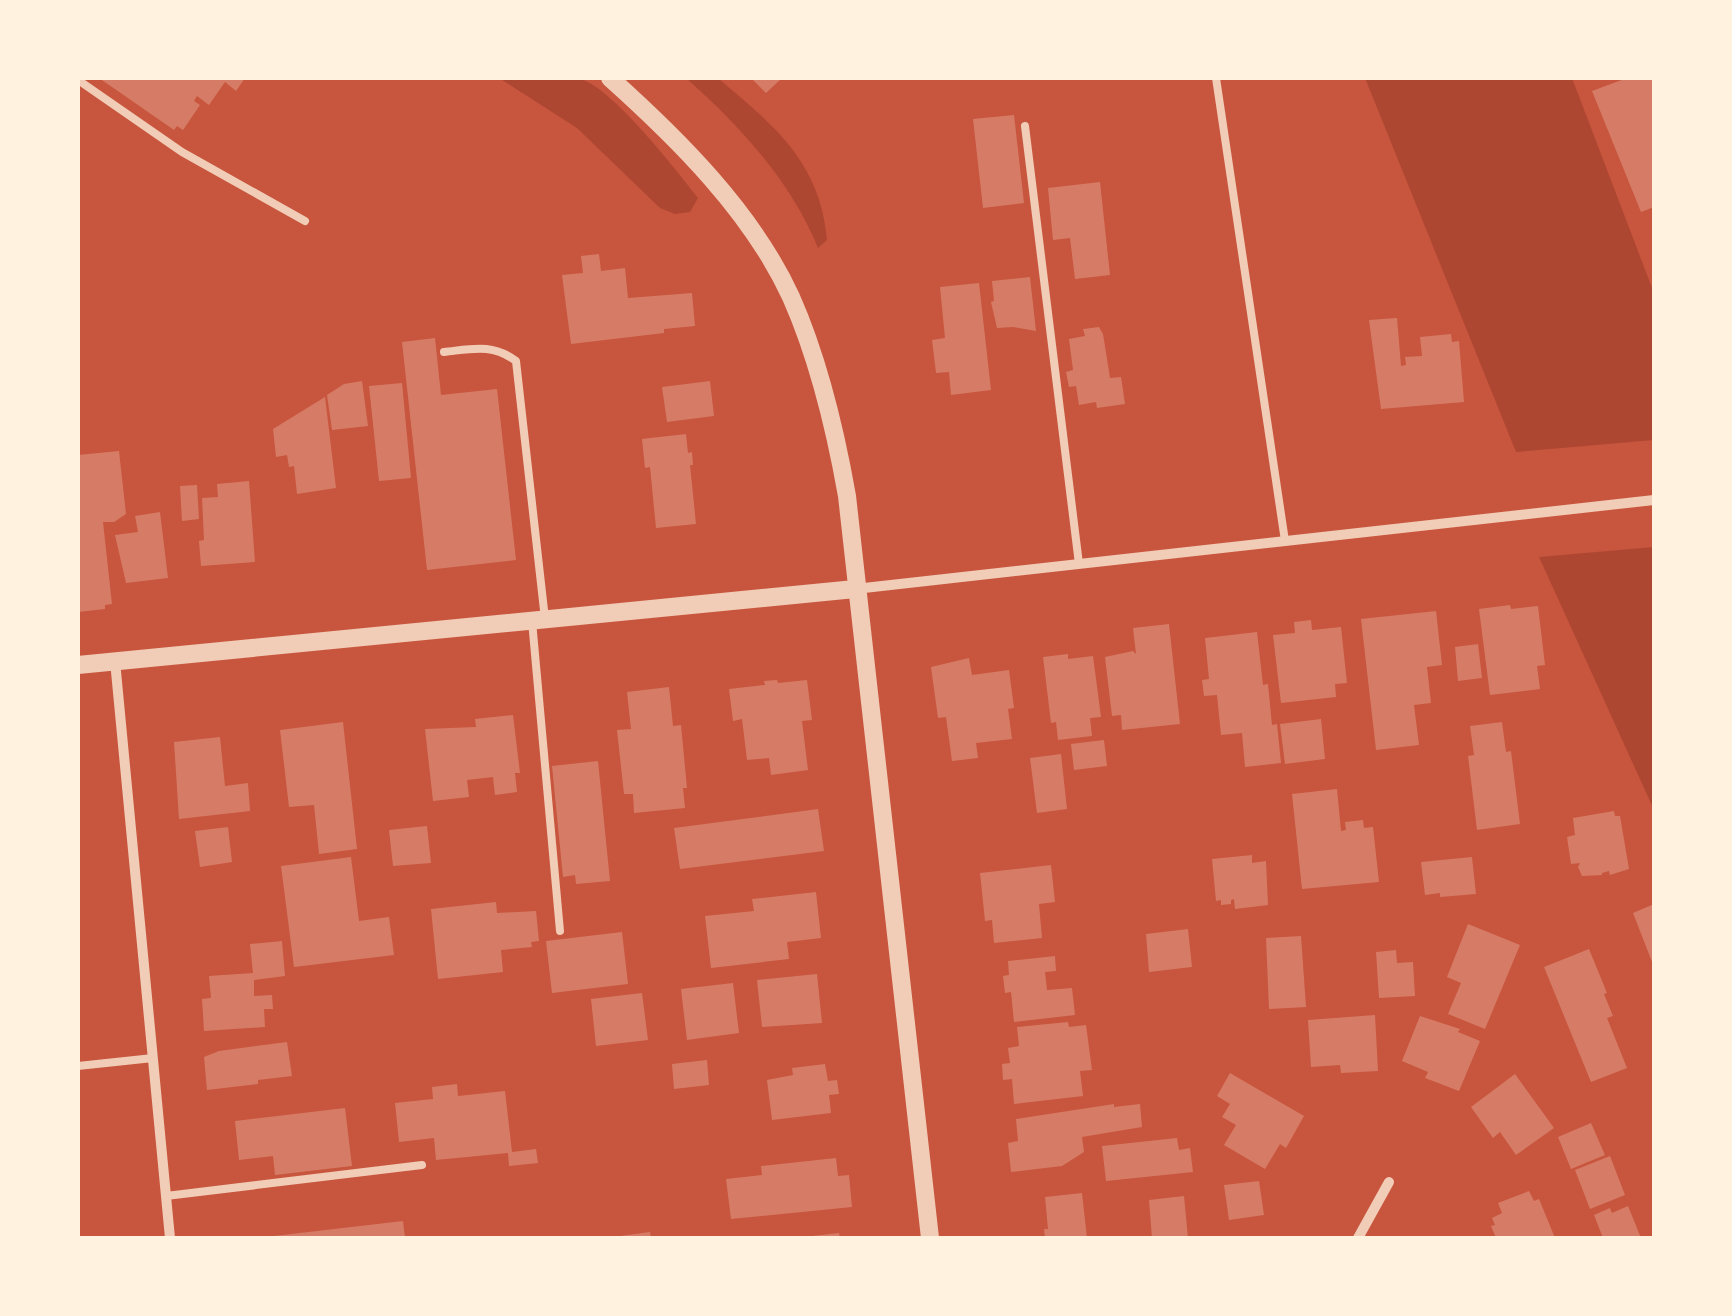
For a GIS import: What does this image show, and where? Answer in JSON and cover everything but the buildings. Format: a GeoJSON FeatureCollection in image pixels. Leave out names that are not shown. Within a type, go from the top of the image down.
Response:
{"type":"FeatureCollection","features":[{"type":"Feature","properties":{"kind":"street"},"geometry":{"type":"LineString","coordinates":[[610,78],[647,111],[716,186],[758,240],[790,296],[835,425],[847,496],[930,1238]]}},
{"type":"Feature","properties":{"kind":"street"},"geometry":{"type":"LineString","coordinates":[[78,665],[855,589],[1654,500]]}},
{"type":"Feature","properties":{"kind":"street"},"geometry":{"type":"LineString","coordinates":[[115,661],[170,1238]]}},
{"type":"Feature","properties":{"kind":"street"},"geometry":{"type":"LineString","coordinates":[[1358,1238],[1388,1182]]}},
{"type":"Feature","properties":{"kind":"lane"},"geometry":{"type":"LineString","coordinates":[[1216,78],[1285,541]]}},
{"type":"Feature","properties":{"kind":"lane"},"geometry":{"type":"LineString","coordinates":[[78,80],[182,152],[305,221]]}},
{"type":"Feature","properties":{"kind":"lane"},"geometry":{"type":"LineString","coordinates":[[1025,126],[1078,564]]}},
{"type":"Feature","properties":{"kind":"lane"},"geometry":{"type":"LineString","coordinates":[[444,352],[486,347],[504,352],[516,361],[560,930]]}},
{"type":"Feature","properties":{"kind":"lane"},"geometry":{"type":"LineString","coordinates":[[78,1066],[153,1058]]}},
{"type":"Feature","properties":{"kind":"lane"},"geometry":{"type":"LineString","coordinates":[[166,1196],[422,1165]]}},
{"type":"Feature","properties":{"kind":"shaded area"},"geometry":{"type":"Polygon","coordinates":[[[558,76],[591,83],[642,130],[698,198],[690,212],[675,214],[660,208],[577,128],[499,78],[558,76]]]}},
{"type":"Feature","properties":{"kind":"shaded area"},"geometry":{"type":"Polygon","coordinates":[[[686,78],[718,78],[791,147],[815,188],[823,212],[827,240],[818,248],[793,200],[762,156],[686,78]]]}},
{"type":"Feature","properties":{"kind":"shaded area"},"geometry":{"type":"Polygon","coordinates":[[[1365,78],[1572,78],[1654,293],[1654,440],[1516,452],[1365,78]]]}},
{"type":"Feature","properties":{"kind":"shaded area"},"geometry":{"type":"Polygon","coordinates":[[[1654,547],[1654,810],[1539,557],[1654,547]]]}}]}
